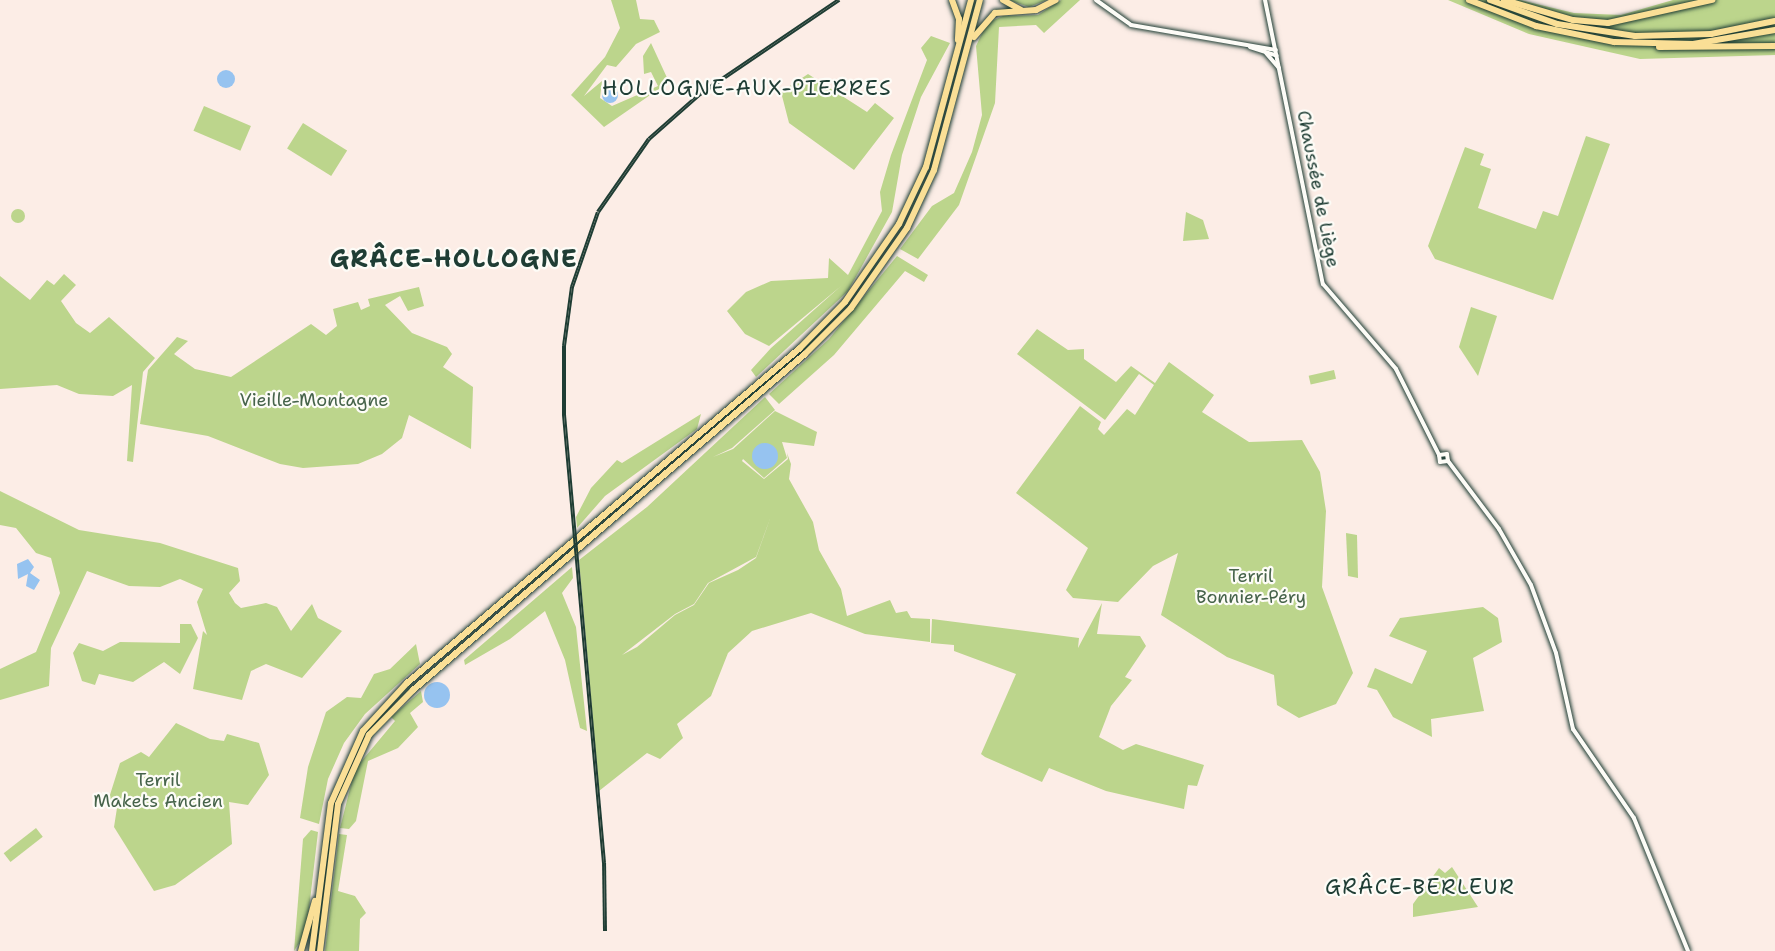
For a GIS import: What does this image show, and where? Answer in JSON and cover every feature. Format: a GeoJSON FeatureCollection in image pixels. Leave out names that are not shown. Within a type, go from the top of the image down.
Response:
{"type":"FeatureCollection","features":[{"type":"Feature","properties":{"kind":"highway"},"geometry":{"type":"LineString","coordinates":[[952,0],[959,19],[958,54]]}},
{"type":"Feature","properties":{"kind":"highway"},"geometry":{"type":"LineString","coordinates":[[301,951],[323,860],[339,773],[384,705],[800,348],[858,285],[914,195],[937,136],[972,0]]}},
{"type":"Feature","properties":{"kind":"highway"},"geometry":{"type":"LineString","coordinates":[[320,951],[338,804],[369,735],[413,690],[805,354],[851,308],[921,199],[945,139],[980,0]]}},
{"type":"Feature","properties":{"kind":"highway"},"geometry":{"type":"LineString","coordinates":[[1003,0],[1024,11]]}},
{"type":"Feature","properties":{"kind":"highway"},"geometry":{"type":"LineString","coordinates":[[970,42],[988,17],[1024,11],[1056,0]]}},
{"type":"Feature","properties":{"kind":"highway"},"geometry":{"type":"LineString","coordinates":[[1469,0],[1573,36],[1654,45],[1712,42],[1775,30]]}},
{"type":"Feature","properties":{"kind":"highway"},"geometry":{"type":"LineString","coordinates":[[1490,0],[1557,24],[1635,36],[1711,34],[1775,21]]}},
{"type":"Feature","properties":{"kind":"highway"},"geometry":{"type":"LineString","coordinates":[[1504,0],[1573,20],[1608,23],[1712,0]]}},
{"type":"Feature","properties":{"kind":"highway"},"geometry":{"type":"LineString","coordinates":[[1654,45],[1669,50],[1775,46]]}},
{"type":"Feature","properties":{"kind":"highway"},"geometry":{"type":"LineString","coordinates":[[312,951],[323,860]]}},
{"type":"Feature","properties":{"kind":"main road"},"geometry":{"type":"LineString","coordinates":[[1096,0],[1131,25],[1262,47],[1277,53]]}},
{"type":"Feature","properties":{"kind":"main road","name":"Chaussée de Liège"},"geometry":{"type":"LineString","coordinates":[[1265,0],[1323,284],[1396,369],[1438,455]]}},
{"type":"Feature","properties":{"kind":"main road"},"geometry":{"type":"LineString","coordinates":[[1262,47],[1274,39]]}},
{"type":"Feature","properties":{"kind":"main road"},"geometry":{"type":"LineString","coordinates":[[1246,46],[1266,53],[1277,53]]}},
{"type":"Feature","properties":{"kind":"main road"},"geometry":{"type":"LineString","coordinates":[[1266,53],[1281,72]]}},
{"type":"Feature","properties":{"kind":"main road"},"geometry":{"type":"LineString","coordinates":[[1448,461],[1440,462],[1438,455],[1447,454],[1448,461],[1499,529],[1531,585],[1554,648],[1573,729],[1634,818],[1688,951]]}},
{"type":"Feature","properties":{"kind":"green space"},"geometry":{"type":"Polygon","coordinates":[[[611,0],[636,0],[640,19],[654,20],[660,32],[636,44],[616,67],[607,65],[584,96],[602,81],[600,98],[612,106],[658,86],[651,72],[644,74],[643,56],[651,43],[669,82],[604,127],[571,95],[605,57],[620,28],[611,0]]]}},
{"type":"Feature","properties":{"kind":"green space"},"geometry":{"type":"Polygon","coordinates":[[[1009,0],[1047,0],[1029,7],[1009,0]]]}},
{"type":"Feature","properties":{"kind":"green space"},"geometry":{"type":"Polygon","coordinates":[[[1061,0],[1080,0],[1044,33],[1036,25],[999,27],[995,103],[959,205],[918,259],[900,249],[932,206],[954,193],[972,152],[982,115],[976,46],[987,23],[1003,16],[1038,15],[1061,0]]]}},
{"type":"Feature","properties":{"kind":"green space"},"geometry":{"type":"Polygon","coordinates":[[[1448,0],[1520,0],[1574,13],[1621,15],[1673,0],[1775,0],[1775,55],[1640,59],[1529,34],[1448,0]]]}},
{"type":"Feature","properties":{"kind":"green space"},"geometry":{"type":"Polygon","coordinates":[[[931,36],[950,43],[921,97],[902,155],[892,212],[848,291],[756,377],[751,370],[771,348],[841,286],[769,346],[745,334],[727,311],[746,292],[771,281],[828,278],[829,258],[848,275],[882,211],[880,192],[891,155],[927,60],[921,48],[931,36]]]}},
{"type":"Feature","properties":{"kind":"green space"},"geometry":{"type":"Polygon","coordinates":[[[808,74],[867,112],[875,103],[894,118],[854,170],[789,123],[781,92],[808,74]]]}},
{"type":"Feature","properties":{"kind":"green space"},"geometry":{"type":"Polygon","coordinates":[[[204,106],[251,126],[240,151],[193,131],[204,106]]]}},
{"type":"Feature","properties":{"kind":"green space"},"geometry":{"type":"Polygon","coordinates":[[[303,123],[347,151],[331,176],[287,148],[303,123]]]}},
{"type":"Feature","properties":{"kind":"green space"},"geometry":{"type":"Polygon","coordinates":[[[1586,136],[1610,144],[1553,300],[1435,259],[1428,246],[1465,147],[1484,154],[1480,165],[1491,169],[1478,208],[1536,229],[1543,211],[1558,216],[1586,136]]]}},
{"type":"Feature","properties":{"kind":"green space"},"geometry":{"type":"Polygon","coordinates":[[[15,209],[21,209],[25,216],[21,223],[15,223],[11,219],[11,213],[15,209]]]}},
{"type":"Feature","properties":{"kind":"green space"},"geometry":{"type":"Polygon","coordinates":[[[1186,212],[1203,220],[1209,239],[1183,241],[1186,212]]]}},
{"type":"Feature","properties":{"kind":"green space"},"geometry":{"type":"Polygon","coordinates":[[[897,256],[928,275],[924,282],[905,271],[834,355],[779,404],[769,394],[829,339],[897,256]]]}},
{"type":"Feature","properties":{"kind":"green space"},"geometry":{"type":"Polygon","coordinates":[[[64,274],[76,285],[61,301],[76,323],[90,333],[109,317],[155,358],[143,372],[133,462],[127,461],[132,385],[113,396],[79,394],[57,385],[0,389],[0,276],[30,300],[47,280],[54,285],[64,274]]]}},
{"type":"Feature","properties":{"kind":"green space","name":"Vieille-Montagne"},"geometry":{"type":"Polygon","coordinates":[[[419,287],[424,306],[408,311],[400,296],[385,305],[412,333],[447,347],[452,354],[443,367],[473,387],[471,449],[409,415],[402,438],[382,454],[358,464],[303,468],[280,464],[208,436],[140,424],[148,370],[177,337],[188,341],[174,354],[195,369],[231,377],[311,324],[326,335],[337,326],[333,309],[358,302],[361,310],[370,306],[368,299],[419,287]]]}},
{"type":"Feature","properties":{"kind":"green space"},"geometry":{"type":"Polygon","coordinates":[[[1471,307],[1497,316],[1478,376],[1459,347],[1471,307]]]}},
{"type":"Feature","properties":{"kind":"green space","name":"Terril Bonnier-Péry"},"geometry":{"type":"Polygon","coordinates":[[[1037,329],[1068,350],[1084,349],[1084,359],[1116,382],[1131,366],[1155,383],[1169,362],[1214,395],[1202,412],[1249,442],[1302,440],[1320,472],[1326,511],[1322,587],[1353,673],[1336,704],[1299,718],[1277,705],[1274,675],[1227,657],[1161,615],[1178,553],[1153,566],[1118,602],[1073,598],[1066,590],[1088,548],[1016,493],[1080,406],[1101,422],[1098,429],[1104,435],[1127,409],[1135,415],[1154,385],[1139,374],[1105,420],[1017,354],[1037,329]]]}},
{"type":"Feature","properties":{"kind":"green space"},"geometry":{"type":"Polygon","coordinates":[[[1334,370],[1336,379],[1311,385],[1309,376],[1334,370]]]}},
{"type":"Feature","properties":{"kind":"green space"},"geometry":{"type":"Polygon","coordinates":[[[765,397],[775,410],[732,448],[713,457],[733,449],[775,411],[817,432],[814,446],[782,442],[787,458],[764,478],[743,459],[742,461],[764,479],[788,459],[787,453],[791,464],[789,479],[813,522],[819,550],[841,589],[847,616],[890,600],[896,613],[907,611],[911,618],[930,619],[930,642],[865,634],[811,613],[752,631],[728,653],[711,696],[677,724],[683,738],[660,759],[647,753],[599,791],[579,560],[647,507],[765,397]],[[771,516],[756,557],[708,583],[694,604],[675,614],[622,655],[637,647],[675,615],[694,605],[709,583],[738,570],[756,558],[771,516]]]}},
{"type":"Feature","properties":{"kind":"green space"},"geometry":{"type":"Polygon","coordinates":[[[701,414],[697,429],[605,496],[577,528],[576,517],[591,488],[617,460],[622,463],[701,414]]]}},
{"type":"Feature","properties":{"kind":"green space"},"geometry":{"type":"Polygon","coordinates":[[[0,491],[79,530],[160,543],[238,568],[240,581],[229,593],[235,603],[241,608],[266,603],[277,607],[291,631],[312,604],[318,618],[342,631],[302,678],[266,664],[251,671],[242,700],[193,689],[203,631],[207,635],[197,602],[203,589],[180,579],[160,587],[129,586],[87,571],[51,648],[49,686],[0,700],[0,669],[36,652],[60,593],[51,558],[36,553],[16,528],[0,525],[0,491]]]}},
{"type":"Feature","properties":{"kind":"green space"},"geometry":{"type":"Polygon","coordinates":[[[1346,533],[1357,535],[1358,578],[1348,576],[1346,533]]]}},
{"type":"Feature","properties":{"kind":"green space"},"geometry":{"type":"Polygon","coordinates":[[[572,567],[573,578],[562,593],[576,627],[587,731],[580,728],[565,660],[545,611],[510,639],[465,665],[464,660],[572,567]]]}},
{"type":"Feature","properties":{"kind":"green space"},"geometry":{"type":"Polygon","coordinates":[[[1102,603],[1097,634],[1140,636],[1146,646],[1125,677],[1132,680],[1111,706],[1099,737],[1123,750],[1136,744],[1204,765],[1197,786],[1188,785],[1184,809],[1106,791],[1049,768],[1042,782],[985,757],[981,754],[1016,674],[954,651],[954,645],[931,643],[932,619],[1079,638],[1078,648],[1102,603]]]}},
{"type":"Feature","properties":{"kind":"green space"},"geometry":{"type":"Polygon","coordinates":[[[1483,607],[1498,618],[1502,642],[1473,658],[1484,711],[1431,719],[1432,737],[1393,717],[1377,690],[1367,687],[1375,668],[1412,684],[1427,651],[1389,636],[1400,618],[1483,607]]]}},
{"type":"Feature","properties":{"kind":"green space"},"geometry":{"type":"Polygon","coordinates":[[[180,624],[191,624],[198,638],[180,674],[164,662],[133,682],[99,674],[95,685],[82,681],[73,653],[79,643],[103,651],[120,642],[180,643],[180,624]]]}},
{"type":"Feature","properties":{"kind":"green space"},"geometry":{"type":"Polygon","coordinates":[[[416,644],[420,664],[365,714],[344,743],[328,779],[319,824],[300,818],[308,767],[326,712],[347,697],[361,698],[374,674],[390,669],[416,644]]]}},
{"type":"Feature","properties":{"kind":"green space"},"geometry":{"type":"Polygon","coordinates":[[[421,691],[423,702],[410,713],[418,727],[398,748],[368,761],[356,821],[349,829],[340,828],[355,769],[395,721],[391,717],[421,691]]]}},
{"type":"Feature","properties":{"kind":"green space","name":"Terril Makets Ancien"},"geometry":{"type":"Polygon","coordinates":[[[176,723],[210,739],[224,741],[227,734],[259,743],[269,775],[248,805],[229,802],[232,844],[175,885],[154,891],[114,827],[117,808],[109,798],[120,763],[141,752],[149,757],[176,723]]]}},
{"type":"Feature","properties":{"kind":"green space"},"geometry":{"type":"Polygon","coordinates":[[[36,828],[43,837],[10,862],[4,853],[36,828]]]}},
{"type":"Feature","properties":{"kind":"green space"},"geometry":{"type":"Polygon","coordinates":[[[311,830],[318,832],[309,909],[305,934],[294,951],[303,839],[311,830]]]}},
{"type":"Feature","properties":{"kind":"green space"},"geometry":{"type":"Polygon","coordinates":[[[339,834],[347,835],[338,891],[355,896],[366,913],[360,919],[359,951],[325,951],[339,834]]]}},
{"type":"Feature","properties":{"kind":"green space"},"geometry":{"type":"Polygon","coordinates":[[[1452,867],[1478,907],[1413,917],[1413,904],[1439,868],[1445,873],[1452,867]]]}},
{"type":"Feature","properties":{"kind":"water"},"geometry":{"type":"Polygon","coordinates":[[[222,70],[230,70],[235,75],[233,86],[222,88],[217,83],[217,75],[222,70]]]}},
{"type":"Feature","properties":{"kind":"water"},"geometry":{"type":"Polygon","coordinates":[[[610,87],[616,89],[618,95],[616,101],[610,103],[604,101],[602,95],[604,89],[610,87]]]}},
{"type":"Feature","properties":{"kind":"water"},"geometry":{"type":"Polygon","coordinates":[[[765,443],[774,447],[778,456],[774,465],[765,469],[756,465],[752,456],[756,447],[765,443]]]}},
{"type":"Feature","properties":{"kind":"water"},"geometry":{"type":"Polygon","coordinates":[[[28,559],[34,567],[30,573],[40,580],[34,590],[26,586],[28,574],[18,579],[17,564],[28,559]]]}},
{"type":"Feature","properties":{"kind":"water"},"geometry":{"type":"Polygon","coordinates":[[[437,682],[446,686],[450,695],[446,704],[437,708],[428,704],[424,695],[428,686],[437,682]]]}},
{"type":"Feature","properties":{"kind":"railway"},"geometry":{"type":"LineString","coordinates":[[605,931],[604,863],[564,415],[564,346],[572,287],[598,212],[649,139],[700,94],[839,0]]}},
{"type":"Feature","properties":{"kind":"district","name":"HOLLOGNE-AUX-PIERRES"},"geometry":{"type":"Point","coordinates":[747,88]}},
{"type":"Feature","properties":{"kind":"district","name":"GRÂCE-HOLLOGNE"},"geometry":{"type":"Point","coordinates":[454,260]}},
{"type":"Feature","properties":{"kind":"district","name":"GRÂCE-BERLEUR"},"geometry":{"type":"Point","coordinates":[1420,887]}}]}
